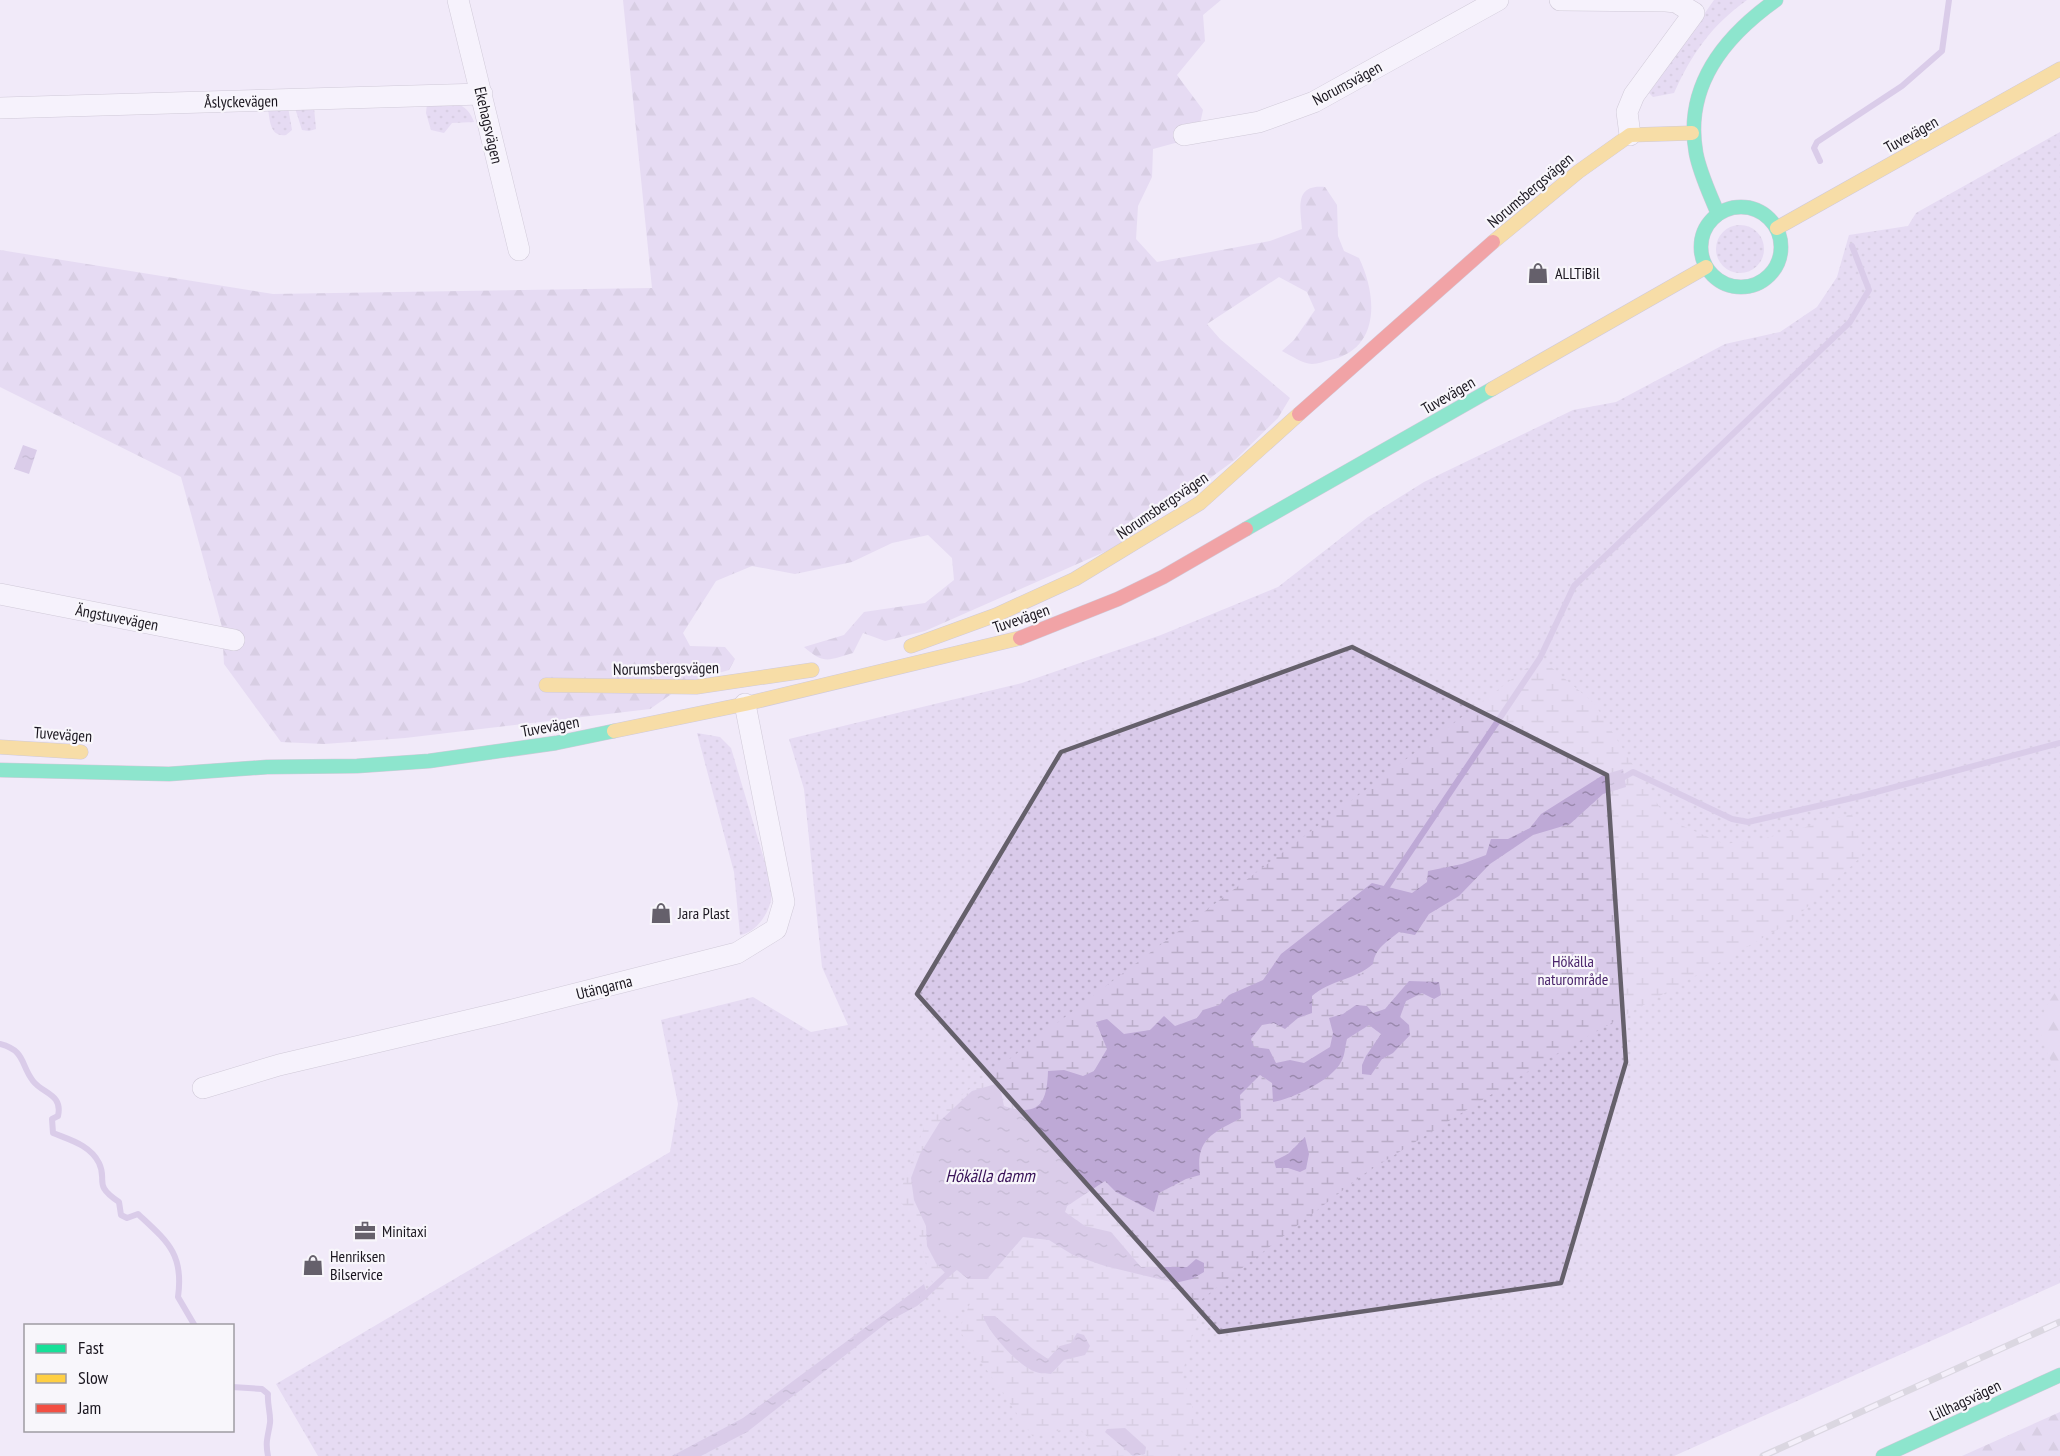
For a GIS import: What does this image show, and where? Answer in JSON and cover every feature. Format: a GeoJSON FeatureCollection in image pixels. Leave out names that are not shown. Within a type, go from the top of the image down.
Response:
{"type":"FeatureCollection","features":[{"type":"Feature","properties":{"kind":"main road"},"geometry":{"type":"LineString","coordinates":[[1718,214],[1696,154],[1692,133],[1698,88],[1716,55],[1735,31],[1776,0]]}},
{"type":"Feature","properties":{"kind":"main road","name":"Tuvevägen"},"geometry":{"type":"LineString","coordinates":[[1777,228],[2060,69]]}},
{"type":"Feature","properties":{"kind":"main road"},"geometry":{"type":"LineString","coordinates":[[1630,135],[1692,133]]}},
{"type":"Feature","properties":{"kind":"main road","name":"Norumsbergsvägen"},"geometry":{"type":"LineString","coordinates":[[893,652],[945,636],[1075,579],[1200,503],[1487,247],[1578,172],[1630,135]]}},
{"type":"Feature","properties":{"kind":"main road"},"geometry":{"type":"LineString","coordinates":[[1746,207],[1764,214],[1777,228],[1782,249],[1780,259],[1769,277],[1760,283],[1750,286],[1730,286],[1720,282],[1706,267],[1702,258],[1702,238],[1705,229],[1718,214],[1726,209],[1746,207]]}},
{"type":"Feature","properties":{"kind":"main road","name":"Tuvevägen"},"geometry":{"type":"LineString","coordinates":[[0,770],[169,774],[267,767],[357,766],[429,761],[556,743],[745,704],[1009,642],[1118,599],[1163,577],[1706,267]]}},
{"type":"Feature","properties":{"kind":"main road","name":"Norumsbergsvägen"},"geometry":{"type":"LineString","coordinates":[[546,686],[696,687],[822,668]]}},
{"type":"Feature","properties":{"kind":"main road","name":"Tuvevägen"},"geometry":{"type":"LineString","coordinates":[[0,747],[90,753]]}},
{"type":"Feature","properties":{"kind":"main road","name":"Tuvevägen"},"geometry":{"type":"LineString","coordinates":[[184,759],[267,767]]}},
{"type":"Feature","properties":{"kind":"main road","name":"Lillhagsvägen"},"geometry":{"type":"LineString","coordinates":[[1883,1456],[2060,1375]]}},
{"type":"Feature","properties":{"kind":"street","name":"Ekehagsvägen"},"geometry":{"type":"LineString","coordinates":[[458,0],[519,250]]}},
{"type":"Feature","properties":{"kind":"street","name":"Norumsvägen"},"geometry":{"type":"LineString","coordinates":[[1184,135],[1259,122],[1314,102],[1498,0]]}},
{"type":"Feature","properties":{"kind":"street"},"geometry":{"type":"LineString","coordinates":[[1560,0],[1666,1],[1676,2],[1694,13],[1634,95],[1627,112],[1630,135]]}},
{"type":"Feature","properties":{"kind":"street","name":"Åslyckevägen"},"geometry":{"type":"LineString","coordinates":[[0,108],[482,94]]}},
{"type":"Feature","properties":{"kind":"street","name":"Ängstuvevägen"},"geometry":{"type":"LineString","coordinates":[[0,594],[234,640]]}},
{"type":"Feature","properties":{"kind":"street","name":"Utängarna"},"geometry":{"type":"LineString","coordinates":[[203,1088],[279,1065],[500,1013],[737,953],[766,937],[776,929],[781,918],[783,886],[745,704]]}},
{"type":"Feature","properties":{"kind":"highlighted area"},"geometry":{"type":"Polygon","coordinates":[[[1352,647],[1607,775],[1626,1062],[1561,1283],[1219,1332],[917,994],[1061,752],[1352,647]]]}},
{"type":"Feature","properties":{"kind":"green space"},"geometry":{"type":"Polygon","coordinates":[[[623,0],[1221,0],[1203,15],[1205,41],[1177,75],[1203,110],[1197,137],[1153,149],[1152,177],[1138,206],[1136,239],[1157,262],[1270,241],[1302,229],[1300,205],[1304,193],[1315,187],[1325,187],[1337,205],[1338,236],[1344,251],[1359,258],[1365,273],[1371,304],[1366,333],[1359,345],[1347,354],[1317,364],[1305,363],[1282,351],[1294,340],[1315,310],[1307,292],[1279,277],[1207,324],[1220,339],[1290,398],[1278,418],[1236,459],[1118,546],[925,631],[885,641],[863,633],[853,653],[832,659],[817,657],[804,647],[844,635],[864,612],[925,603],[954,580],[952,558],[928,535],[892,543],[852,562],[795,574],[752,566],[716,581],[683,633],[690,646],[725,647],[735,659],[729,670],[690,681],[650,709],[405,738],[324,744],[281,742],[224,664],[222,627],[181,477],[0,387],[0,250],[273,294],[652,288],[623,0]]]}},
{"type":"Feature","properties":{"kind":"green space"},"geometry":{"type":"Polygon","coordinates":[[[1714,0],[1747,0],[1723,19],[1704,41],[1688,65],[1674,93],[1653,97],[1649,93],[1714,0]]]}},
{"type":"Feature","properties":{"kind":"green space"},"geometry":{"type":"Polygon","coordinates":[[[449,103],[461,106],[466,109],[474,122],[452,123],[444,133],[431,130],[426,113],[427,104],[449,103]]]}},
{"type":"Feature","properties":{"kind":"green space"},"geometry":{"type":"Polygon","coordinates":[[[288,107],[292,130],[286,135],[281,135],[274,131],[270,123],[268,109],[288,107]]]}},
{"type":"Feature","properties":{"kind":"green space"},"geometry":{"type":"Polygon","coordinates":[[[295,108],[314,108],[316,129],[302,130],[295,108]]]}},
{"type":"Feature","properties":{"kind":"green space","name":"Hökälla naturområde"},"geometry":{"type":"Polygon","coordinates":[[[2060,132],[2060,1283],[1674,1456],[318,1456],[276,1384],[670,1152],[678,1104],[661,1020],[753,997],[811,1032],[848,1025],[822,967],[804,789],[789,739],[1022,683],[1161,635],[1278,587],[1368,517],[1424,482],[1573,410],[1616,402],[1725,344],[1780,332],[1817,307],[1837,277],[1849,235],[1908,226],[1916,213],[2060,132]]]}},
{"type":"Feature","properties":{"kind":"green space"},"geometry":{"type":"Polygon","coordinates":[[[1740,225],[1757,232],[1764,249],[1757,266],[1740,273],[1723,266],[1716,249],[1723,232],[1740,225]]]}},
{"type":"Feature","properties":{"kind":"green space"},"geometry":{"type":"Polygon","coordinates":[[[1540,658],[1594,703],[1667,819],[1724,844],[1763,839],[1852,814],[1862,856],[1791,922],[1553,1056],[1364,1174],[1202,1299],[1182,1375],[1199,1428],[1171,1456],[1137,1456],[1145,1454],[1146,1447],[1125,1428],[1120,1447],[1133,1456],[1105,1456],[1077,1426],[1033,1437],[959,1330],[976,1289],[948,1317],[929,1274],[918,1230],[898,1197],[926,1122],[1540,658]],[[1625,787],[1561,803],[1541,814],[1530,828],[1508,839],[1486,855],[1462,864],[1428,871],[1427,882],[1412,893],[1281,954],[1263,980],[1230,995],[1219,1005],[1203,1010],[1197,1018],[1174,1026],[1164,1016],[1150,1030],[1124,1034],[1107,1019],[1096,1022],[1107,1049],[1094,1071],[1083,1077],[1064,1070],[1036,1108],[1023,1112],[1003,1106],[926,1226],[927,1246],[957,1270],[987,1279],[1022,1237],[1049,1240],[1073,1255],[1105,1266],[1175,1283],[1187,1267],[1141,1267],[1111,1232],[1085,1226],[1065,1212],[1067,1206],[1105,1181],[1116,1192],[1159,1193],[1200,1175],[1200,1153],[1203,1145],[1214,1133],[1241,1118],[1240,1095],[1260,1074],[1288,1100],[1307,1092],[1341,1063],[1347,1039],[1369,1025],[1381,1034],[1366,1056],[1371,1075],[1382,1059],[1393,1053],[1410,1035],[1400,1017],[1406,1001],[1422,992],[1409,981],[1385,1009],[1373,1013],[1356,1005],[1343,1014],[1330,1018],[1333,1033],[1330,1047],[1304,1063],[1290,1060],[1276,1063],[1253,1047],[1251,1039],[1262,1025],[1274,1023],[1285,1029],[1298,1018],[1312,1014],[1312,996],[1321,988],[1360,976],[1382,945],[1399,932],[1415,935],[1429,914],[1459,896],[1490,864],[1533,835],[1570,824],[1603,794],[1625,787]],[[1305,1137],[1288,1154],[1275,1161],[1277,1168],[1288,1168],[1300,1172],[1305,1137]],[[995,1316],[988,1329],[1016,1358],[1041,1372],[1051,1374],[1065,1360],[1077,1357],[1071,1343],[1060,1346],[1048,1359],[995,1316]]]}},
{"type":"Feature","properties":{"kind":"green space"},"geometry":{"type":"Polygon","coordinates":[[[697,733],[720,737],[731,748],[772,886],[771,902],[764,916],[754,928],[740,935],[734,872],[697,733]]]}},
{"type":"Feature","properties":{"kind":"green space"},"geometry":{"type":"Polygon","coordinates":[[[2060,986],[2060,1079],[2043,1042],[2041,1022],[2050,1000],[2060,986]]]}},
{"type":"Feature","properties":{"kind":"green space"},"geometry":{"type":"Polygon","coordinates":[[[2060,1412],[2060,1456],[1962,1456],[2060,1412]]]}},
{"type":"Feature","properties":{"kind":"water"},"geometry":{"type":"Polygon","coordinates":[[[23,445],[37,450],[29,474],[14,469],[23,445]]]}},
{"type":"Feature","properties":{"kind":"water","name":"Hökälla damm"},"geometry":{"type":"Polygon","coordinates":[[[1623,769],[1626,787],[1603,794],[1570,824],[1533,835],[1490,864],[1459,896],[1429,914],[1415,935],[1399,932],[1379,949],[1373,964],[1358,974],[1312,996],[1312,1013],[1298,1018],[1285,1029],[1274,1023],[1262,1025],[1251,1039],[1254,1047],[1269,1049],[1276,1063],[1290,1060],[1304,1063],[1330,1047],[1333,1033],[1329,1018],[1343,1014],[1356,1005],[1367,1006],[1373,1013],[1385,1009],[1409,981],[1439,982],[1441,995],[1434,999],[1422,993],[1406,1001],[1400,1017],[1409,1025],[1410,1035],[1393,1053],[1382,1059],[1371,1075],[1362,1074],[1362,1065],[1381,1034],[1369,1025],[1347,1039],[1343,1057],[1336,1069],[1321,1082],[1300,1093],[1273,1102],[1272,1083],[1260,1075],[1240,1095],[1241,1118],[1214,1133],[1203,1145],[1199,1163],[1200,1175],[1186,1179],[1159,1193],[1154,1212],[1116,1192],[1105,1181],[1067,1206],[1065,1212],[1085,1226],[1111,1232],[1141,1267],[1187,1267],[1196,1259],[1204,1263],[1204,1272],[1192,1279],[1175,1283],[1105,1266],[1073,1255],[1049,1240],[1023,1237],[987,1279],[968,1279],[957,1270],[947,1275],[936,1263],[927,1246],[926,1226],[914,1200],[911,1178],[920,1154],[941,1120],[972,1091],[999,1083],[1004,1106],[1025,1110],[1033,1109],[1043,1100],[1048,1071],[1064,1070],[1083,1076],[1094,1071],[1107,1049],[1096,1022],[1107,1019],[1124,1034],[1150,1030],[1164,1016],[1175,1026],[1197,1018],[1203,1010],[1219,1005],[1229,995],[1263,980],[1281,954],[1372,883],[1412,893],[1427,882],[1428,871],[1462,864],[1486,855],[1491,839],[1508,839],[1530,828],[1541,814],[1603,775],[1623,769]]]}},
{"type":"Feature","properties":{"kind":"water"},"geometry":{"type":"Polygon","coordinates":[[[1305,1137],[1309,1154],[1306,1169],[1300,1172],[1288,1168],[1276,1168],[1274,1161],[1288,1154],[1305,1137]]]}},
{"type":"Feature","properties":{"kind":"water"},"geometry":{"type":"Polygon","coordinates":[[[924,1284],[928,1297],[917,1306],[889,1321],[747,1432],[701,1456],[672,1456],[743,1418],[924,1284]]]}},
{"type":"Feature","properties":{"kind":"water"},"geometry":{"type":"Polygon","coordinates":[[[983,1316],[995,1316],[1048,1359],[1060,1346],[1071,1343],[1077,1333],[1084,1335],[1090,1346],[1085,1355],[1064,1360],[1051,1374],[1038,1373],[1021,1363],[1005,1348],[991,1331],[983,1316]]]}},
{"type":"Feature","properties":{"kind":"water"},"geometry":{"type":"Polygon","coordinates":[[[1125,1428],[1146,1447],[1145,1454],[1133,1456],[1105,1432],[1107,1429],[1125,1428]]]}},
{"type":"Feature","properties":{"kind":"waterway"},"geometry":{"type":"LineString","coordinates":[[1820,161],[1814,148],[1817,142],[1902,86],[1942,51],[1949,0]]}},
{"type":"Feature","properties":{"kind":"waterway"},"geometry":{"type":"LineString","coordinates":[[1382,894],[1540,658],[1574,586],[1850,322],[1869,290],[1852,246]]}},
{"type":"Feature","properties":{"kind":"waterway"},"geometry":{"type":"LineString","coordinates":[[1619,780],[1633,772],[1732,819],[1748,822],[1861,796],[2060,743]]}},
{"type":"Feature","properties":{"kind":"waterway"},"geometry":{"type":"LineString","coordinates":[[0,1044],[18,1054],[33,1081],[58,1103],[58,1116],[52,1119],[53,1133],[79,1144],[95,1157],[101,1169],[103,1186],[119,1202],[121,1215],[127,1218],[138,1214],[172,1250],[178,1270],[178,1297],[194,1324]]}},
{"type":"Feature","properties":{"kind":"waterway"},"geometry":{"type":"LineString","coordinates":[[923,1297],[953,1269]]}},
{"type":"Feature","properties":{"kind":"waterway"},"geometry":{"type":"LineString","coordinates":[[234,1387],[262,1389],[268,1394],[270,1420],[268,1456]]}},
{"type":"Feature","properties":{"kind":"railway"},"geometry":{"type":"LineString","coordinates":[[1763,1456],[2060,1322]]}},
{"type":"Feature","properties":{"kind":"traffic: fast"},"geometry":{"type":"LineString","coordinates":[[1718,214],[1696,153],[1694,129],[1696,106],[1702,85],[1712,65],[1725,47],[1757,14],[1776,0]]}},
{"type":"Feature","properties":{"kind":"traffic: fast"},"geometry":{"type":"LineString","coordinates":[[1733,207],[1749,207],[1770,218],[1781,239],[1781,247],[1781,255],[1770,276],[1749,287],[1733,287],[1719,281],[1707,269],[1701,255],[1701,239],[1707,225],[1719,213],[1733,207]]}},
{"type":"Feature","properties":{"kind":"traffic: fast"},"geometry":{"type":"LineString","coordinates":[[1246,529],[1492,389]]}},
{"type":"Feature","properties":{"kind":"traffic: fast"},"geometry":{"type":"LineString","coordinates":[[0,770],[169,774],[267,767],[357,766],[429,761],[556,743],[614,731]]}},
{"type":"Feature","properties":{"kind":"traffic: fast"},"geometry":{"type":"LineString","coordinates":[[1883,1456],[2060,1375]]}},
{"type":"Feature","properties":{"kind":"traffic: slow"},"geometry":{"type":"LineString","coordinates":[[1777,228],[2060,69]]}},
{"type":"Feature","properties":{"kind":"traffic: slow"},"geometry":{"type":"LineString","coordinates":[[1493,242],[1578,172],[1630,135],[1692,133]]}},
{"type":"Feature","properties":{"kind":"traffic: slow"},"geometry":{"type":"LineString","coordinates":[[1492,389],[1706,267]]}},
{"type":"Feature","properties":{"kind":"traffic: slow"},"geometry":{"type":"LineString","coordinates":[[911,646],[996,615],[1075,579],[1200,503],[1299,414]]}},
{"type":"Feature","properties":{"kind":"traffic: slow"},"geometry":{"type":"LineString","coordinates":[[614,731],[745,704],[1020,638]]}},
{"type":"Feature","properties":{"kind":"traffic: slow"},"geometry":{"type":"LineString","coordinates":[[546,685],[696,687],[812,670]]}},
{"type":"Feature","properties":{"kind":"traffic: slow"},"geometry":{"type":"LineString","coordinates":[[0,747],[81,752]]}},
{"type":"Feature","properties":{"kind":"traffic: jam"},"geometry":{"type":"LineString","coordinates":[[1299,414],[1493,242]]}},
{"type":"Feature","properties":{"kind":"traffic: jam"},"geometry":{"type":"LineString","coordinates":[[1020,638],[1118,599],[1163,577],[1246,529]]}},
{"type":"Feature","properties":{"kind":"place","name":"ALLTiBil"},"geometry":{"type":"Point","coordinates":[1538,273]}},
{"type":"Feature","properties":{"kind":"place","name":"Jara Plast"},"geometry":{"type":"Point","coordinates":[661,913]}},
{"type":"Feature","properties":{"kind":"place","name":"Minitaxi"},"geometry":{"type":"Point","coordinates":[365,1231]}},
{"type":"Feature","properties":{"kind":"place","name":"Henriksen Bilservice"},"geometry":{"type":"Point","coordinates":[313,1265]}}]}
